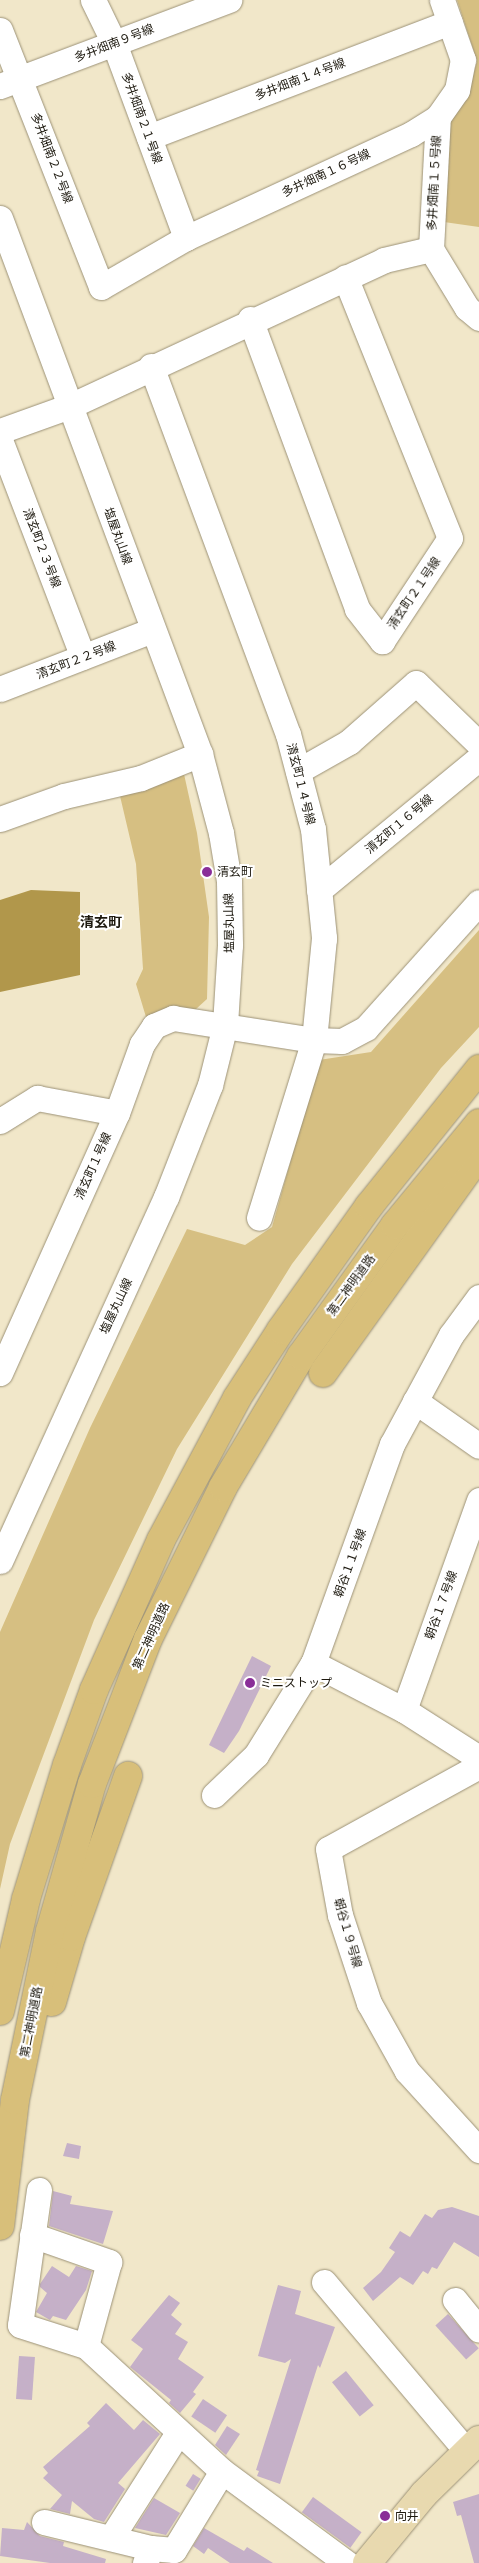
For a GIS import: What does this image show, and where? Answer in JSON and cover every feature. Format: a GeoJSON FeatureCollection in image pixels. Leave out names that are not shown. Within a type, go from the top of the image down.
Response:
{"type":"FeatureCollection","features":[{"type":"Feature","properties":{"kind":"highway"},"geometry":{"type":"LineString","coordinates":[[0,2011],[26,1899],[51,1816],[94,1690],[161,1540],[237,1398],[324,1266],[369,1206],[479,1069]]}},
{"type":"Feature","properties":{"kind":"highway"},"geometry":{"type":"LineString","coordinates":[[369,1206],[479,1085]]}},
{"type":"Feature","properties":{"kind":"highway","name":"第二神明道路"},"geometry":{"type":"LineString","coordinates":[[0,2226],[15,2100],[50,1931],[92,1784],[148,1639],[223,1488],[301,1356],[395,1225],[479,1123]]}},
{"type":"Feature","properties":{"kind":"highway"},"geometry":{"type":"LineString","coordinates":[[323,1373],[479,1155]]}},
{"type":"Feature","properties":{"kind":"highway"},"geometry":{"type":"LineString","coordinates":[[0,2241],[28,2098],[55,1988],[128,1776]]}},
{"type":"Feature","properties":{"kind":"main road"},"geometry":{"type":"LineString","coordinates":[[367,2563],[424,2494],[473,2446]]}},
{"type":"Feature","properties":{"kind":"street","name":"多井畑南２１号線"},"geometry":{"type":"LineString","coordinates":[[93,0],[114,42],[186,238]]}},
{"type":"Feature","properties":{"kind":"street","name":"多井畑南９号線"},"geometry":{"type":"LineString","coordinates":[[11,82],[114,42],[204,4],[228,0]]}},
{"type":"Feature","properties":{"kind":"street","name":"多井畑南１６号線"},"geometry":{"type":"LineString","coordinates":[[101,287],[186,238],[411,134],[438,117],[457,90],[463,60],[446,11]]}},
{"type":"Feature","properties":{"kind":"street","name":"多井畑南１４号線"},"geometry":{"type":"LineString","coordinates":[[149,137],[446,11]]}},
{"type":"Feature","properties":{"kind":"street","name":"多井畑南２２号線"},"geometry":{"type":"LineString","coordinates":[[0,30],[11,82],[101,287]]}},
{"type":"Feature","properties":{"kind":"street","name":"多井畑南１５号線"},"geometry":{"type":"LineString","coordinates":[[431,249],[438,117]]}},
{"type":"Feature","properties":{"kind":"street","name":"塩屋丸山線"},"geometry":{"type":"LineString","coordinates":[[0,218],[152,630],[200,754],[217,815],[229,881],[230,945],[225,1025],[210,1086],[166,1197],[9,1518],[0,1561]]}},
{"type":"Feature","properties":{"kind":"street"},"geometry":{"type":"LineString","coordinates":[[0,431],[70,406],[250,319],[384,260],[431,249],[467,308],[479,318]]}},
{"type":"Feature","properties":{"kind":"street","name":"清玄町２１号線"},"geometry":{"type":"LineString","coordinates":[[250,319],[357,610],[382,641],[450,538],[345,277]]}},
{"type":"Feature","properties":{"kind":"street","name":"清玄町１４号線"},"geometry":{"type":"LineString","coordinates":[[151,366],[288,734],[313,829],[324,938],[314,1040],[259,1218]]}},
{"type":"Feature","properties":{"kind":"street","name":"清玄町２３号線"},"geometry":{"type":"LineString","coordinates":[[0,440],[83,657]]}},
{"type":"Feature","properties":{"kind":"street","name":"清玄町２２号線"},"geometry":{"type":"LineString","coordinates":[[1,686],[152,630]]}},
{"type":"Feature","properties":{"kind":"street"},"geometry":{"type":"LineString","coordinates":[[298,772],[349,742],[416,683],[479,744]]}},
{"type":"Feature","properties":{"kind":"street"},"geometry":{"type":"LineString","coordinates":[[0,819],[64,796],[142,778],[200,754]]}},
{"type":"Feature","properties":{"kind":"street","name":"清玄町１６号線"},"geometry":{"type":"LineString","coordinates":[[319,890],[479,758]]}},
{"type":"Feature","properties":{"kind":"street","name":"清玄町１号線"},"geometry":{"type":"LineString","coordinates":[[0,1374],[117,1113],[142,1044],[154,1026],[173,1018],[314,1040],[342,1040],[366,1028],[479,902]]}},
{"type":"Feature","properties":{"kind":"street"},"geometry":{"type":"LineString","coordinates":[[0,1121],[37,1098],[117,1113]]}},
{"type":"Feature","properties":{"kind":"street","name":"朝谷１１号線"},"geometry":{"type":"LineString","coordinates":[[214,1794],[256,1756],[313,1663],[392,1444],[451,1335],[479,1297]]}},
{"type":"Feature","properties":{"kind":"street"},"geometry":{"type":"LineString","coordinates":[[416,1401],[479,1446]]}},
{"type":"Feature","properties":{"kind":"street","name":"朝谷１７号線"},"geometry":{"type":"LineString","coordinates":[[404,1710],[479,1500]]}},
{"type":"Feature","properties":{"kind":"street"},"geometry":{"type":"LineString","coordinates":[[313,1663],[404,1710],[479,1758]]}},
{"type":"Feature","properties":{"kind":"street","name":"朝谷１９号線"},"geometry":{"type":"LineString","coordinates":[[479,1766],[328,1849],[340,1915],[369,2003],[407,2071],[479,2150]]}},
{"type":"Feature","properties":{"kind":"street"},"geometry":{"type":"LineString","coordinates":[[39,2190],[20,2325],[86,2346],[178,2433],[222,2471],[347,2563]]}},
{"type":"Feature","properties":{"kind":"street"},"geometry":{"type":"LineString","coordinates":[[32,2235],[109,2262],[86,2346]]}},
{"type":"Feature","properties":{"kind":"street"},"geometry":{"type":"LineString","coordinates":[[324,2282],[473,2446]]}},
{"type":"Feature","properties":{"kind":"street"},"geometry":{"type":"LineString","coordinates":[[455,2300],[479,2330]]}},
{"type":"Feature","properties":{"kind":"street"},"geometry":{"type":"LineString","coordinates":[[111,2538],[178,2433]]}},
{"type":"Feature","properties":{"kind":"street"},"geometry":{"type":"LineString","coordinates":[[44,2522],[111,2538],[148,2556],[174,2550],[222,2471]]}},
{"type":"Feature","properties":{"kind":"shaded area"},"geometry":{"type":"Polygon","coordinates":[[[457,0],[479,0],[479,227],[444,222],[448,121],[469,90],[477,61],[457,0]]]}},
{"type":"Feature","properties":{"kind":"shaded area"},"geometry":{"type":"Polygon","coordinates":[[[184,774],[197,833],[209,917],[207,999],[196,1009],[172,1008],[146,1017],[136,984],[143,969],[136,864],[120,796],[184,774]]]}},
{"type":"Feature","properties":{"kind":"shaded area"},"geometry":{"type":"Polygon","coordinates":[[[31,890],[80,892],[80,975],[0,992],[0,900],[31,890]]]}},
{"type":"Feature","properties":{"kind":"shaded area"},"geometry":{"type":"Polygon","coordinates":[[[479,930],[479,1027],[441,1068],[292,1264],[177,1449],[94,1620],[10,1844],[0,1889],[0,1632],[90,1428],[187,1229],[245,1245],[272,1227],[319,1060],[371,1052],[479,930]]]}},
{"type":"Feature","properties":{"kind":"building"},"geometry":{"type":"Polygon","coordinates":[[[252,1656],[271,1666],[239,1731],[224,1753],[209,1745],[252,1656]]]}},
{"type":"Feature","properties":{"kind":"building"},"geometry":{"type":"Polygon","coordinates":[[[67,2143],[81,2146],[79,2159],[63,2156],[67,2143]]]}},
{"type":"Feature","properties":{"kind":"building"},"geometry":{"type":"Polygon","coordinates":[[[53,2191],[72,2196],[70,2204],[113,2211],[103,2244],[49,2226],[53,2191]]]}},
{"type":"Feature","properties":{"kind":"building"},"geometry":{"type":"Polygon","coordinates":[[[452,2207],[479,2216],[479,2257],[454,2242],[437,2269],[432,2267],[428,2274],[423,2271],[413,2285],[400,2277],[373,2301],[363,2288],[381,2272],[395,2252],[389,2248],[400,2231],[410,2237],[425,2214],[432,2218],[438,2210],[452,2207]]]}},
{"type":"Feature","properties":{"kind":"building"},"geometry":{"type":"Polygon","coordinates":[[[52,2266],[69,2277],[76,2266],[92,2271],[86,2290],[66,2320],[53,2316],[50,2320],[36,2312],[47,2293],[40,2287],[40,2284],[52,2266]]]}},
{"type":"Feature","properties":{"kind":"building"},"geometry":{"type":"Polygon","coordinates":[[[278,2285],[301,2291],[295,2314],[335,2327],[320,2368],[318,2365],[280,2484],[257,2476],[259,2471],[256,2470],[291,2359],[285,2363],[258,2356],[278,2285]]]}},
{"type":"Feature","properties":{"kind":"building"},"geometry":{"type":"Polygon","coordinates":[[[169,2295],[180,2303],[171,2315],[182,2324],[175,2334],[188,2342],[178,2359],[204,2377],[193,2392],[196,2394],[180,2413],[169,2403],[171,2400],[130,2367],[143,2349],[131,2340],[169,2295]]]}},
{"type":"Feature","properties":{"kind":"building"},"geometry":{"type":"Polygon","coordinates":[[[448,2314],[479,2348],[466,2360],[435,2325],[448,2314]]]}},
{"type":"Feature","properties":{"kind":"building"},"geometry":{"type":"Polygon","coordinates":[[[19,2356],[35,2357],[32,2400],[16,2399],[19,2356]]]}},
{"type":"Feature","properties":{"kind":"building"},"geometry":{"type":"Polygon","coordinates":[[[346,2371],[374,2405],[360,2417],[332,2382],[346,2371]]]}},
{"type":"Feature","properties":{"kind":"building"},"geometry":{"type":"Polygon","coordinates":[[[203,2399],[227,2415],[215,2433],[191,2416],[203,2399]]]}},
{"type":"Feature","properties":{"kind":"building"},"geometry":{"type":"Polygon","coordinates":[[[106,2403],[134,2430],[143,2420],[160,2434],[118,2483],[125,2489],[104,2522],[94,2519],[72,2501],[70,2514],[50,2509],[62,2495],[43,2478],[48,2473],[43,2467],[90,2426],[87,2423],[106,2403]]]}},
{"type":"Feature","properties":{"kind":"building"},"geometry":{"type":"Polygon","coordinates":[[[227,2426],[240,2434],[226,2455],[215,2445],[227,2426]]]}},
{"type":"Feature","properties":{"kind":"building"},"geometry":{"type":"Polygon","coordinates":[[[193,2474],[201,2479],[193,2491],[186,2486],[193,2474]]]}},
{"type":"Feature","properties":{"kind":"building"},"geometry":{"type":"Polygon","coordinates":[[[479,2494],[479,2563],[474,2563],[461,2515],[457,2516],[453,2502],[479,2494]]]}},
{"type":"Feature","properties":{"kind":"building"},"geometry":{"type":"Polygon","coordinates":[[[313,2497],[362,2532],[350,2548],[302,2512],[313,2497]]]}},
{"type":"Feature","properties":{"kind":"building"},"geometry":{"type":"Polygon","coordinates":[[[154,2498],[180,2513],[166,2535],[135,2528],[154,2498]]]}},
{"type":"Feature","properties":{"kind":"building"},"geometry":{"type":"Polygon","coordinates":[[[27,2522],[40,2536],[64,2542],[63,2546],[106,2559],[105,2563],[50,2563],[0,2556],[2,2528],[24,2530],[27,2522]]]}},
{"type":"Feature","properties":{"kind":"building"},"geometry":{"type":"Polygon","coordinates":[[[204,2528],[244,2551],[247,2547],[273,2563],[230,2563],[208,2548],[204,2554],[193,2546],[204,2528]]]}},
{"type":"Feature","properties":{"kind":"place","name":"清玄町"},"geometry":{"type":"Point","coordinates":[207,872]}},
{"type":"Feature","properties":{"kind":"place","name":"ミニストップ"},"geometry":{"type":"Point","coordinates":[250,1683]}},
{"type":"Feature","properties":{"kind":"place","name":"向井"},"geometry":{"type":"Point","coordinates":[385,2516]}},
{"type":"Feature","properties":{"kind":"district","name":"清玄町"},"geometry":{"type":"Point","coordinates":[101,922]}}]}
